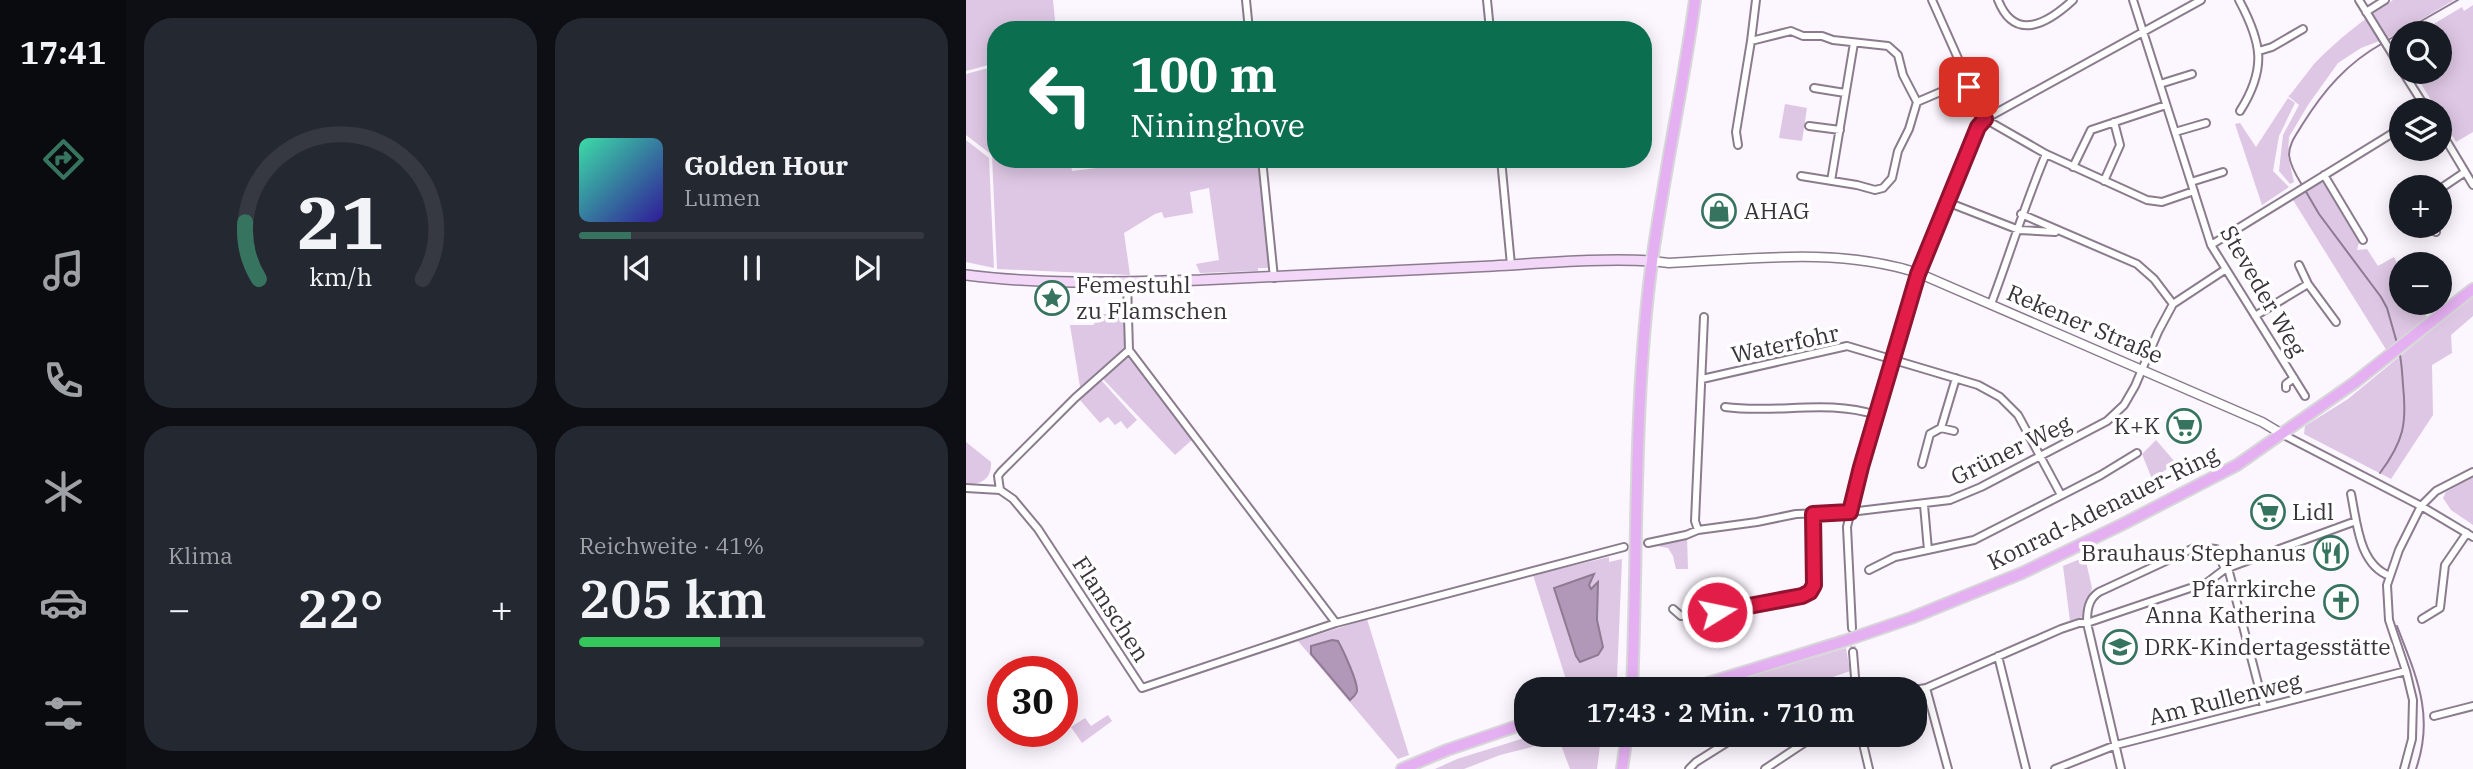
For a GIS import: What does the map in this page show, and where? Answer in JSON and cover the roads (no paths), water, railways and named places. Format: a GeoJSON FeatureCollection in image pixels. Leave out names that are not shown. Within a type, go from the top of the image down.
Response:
{"type":"FeatureCollection","features":[{"type":"Feature","properties":{"kind":"main road"},"geometry":{"type":"LineString","coordinates":[[1633,677],[1643,356],[1652,261],[1695,0]]}},
{"type":"Feature","properties":{"kind":"main road"},"geometry":{"type":"LineString","coordinates":[[966,275],[1053,282],[1127,282],[1652,261]]}},
{"type":"Feature","properties":{"kind":"main road","name":"Konrad-Adenauer-Ring"},"geometry":{"type":"LineString","coordinates":[[1724,677],[1866,633],[2009,578],[2090,541],[2219,475],[2282,434],[2384,360],[2473,289]]}},
{"type":"Feature","properties":{"kind":"main road"},"geometry":{"type":"LineString","coordinates":[[1402,769],[1460,745],[1514,727]]}},
{"type":"Feature","properties":{"kind":"main road"},"geometry":{"type":"LineString","coordinates":[[1622,769],[1625,747]]}},
{"type":"Feature","properties":{"kind":"street"},"geometry":{"type":"LineString","coordinates":[[1246,0],[1248,21]]}},
{"type":"Feature","properties":{"kind":"street"},"geometry":{"type":"LineString","coordinates":[[1487,0],[1489,21]]}},
{"type":"Feature","properties":{"kind":"street"},"geometry":{"type":"LineString","coordinates":[[1738,145],[1736,132],[1756,0]]}},
{"type":"Feature","properties":{"kind":"street"},"geometry":{"type":"LineString","coordinates":[[1932,0],[1985,119],[2046,154],[2157,202],[2194,191]]}},
{"type":"Feature","properties":{"kind":"street"},"geometry":{"type":"LineString","coordinates":[[1998,0],[2006,18],[2022,26],[2032,26],[2064,10],[2073,0]]}},
{"type":"Feature","properties":{"kind":"street","name":"Steveder Weg"},"geometry":{"type":"LineString","coordinates":[[2133,0],[2211,245],[2305,396]]}},
{"type":"Feature","properties":{"kind":"street"},"geometry":{"type":"LineString","coordinates":[[1852,628],[1847,527],[1850,512],[1918,274],[1978,127],[1985,119],[2201,0]]}},
{"type":"Feature","properties":{"kind":"street"},"geometry":{"type":"LineString","coordinates":[[2239,0],[2255,31],[2259,51],[2255,82],[2240,111]]}},
{"type":"Feature","properties":{"kind":"street"},"geometry":{"type":"LineString","coordinates":[[2359,0],[2389,49]]}},
{"type":"Feature","properties":{"kind":"street"},"geometry":{"type":"LineString","coordinates":[[2366,12],[2385,0]]}},
{"type":"Feature","properties":{"kind":"street"},"geometry":{"type":"LineString","coordinates":[[2259,51],[2272,47],[2303,29]]}},
{"type":"Feature","properties":{"kind":"street"},"geometry":{"type":"LineString","coordinates":[[1751,41],[1791,31],[1803,36],[1822,36],[1833,40],[1888,46],[1898,55],[1903,75],[1917,102],[1909,130],[1898,150],[1892,178],[1887,185],[1875,190],[1801,176]]}},
{"type":"Feature","properties":{"kind":"street"},"geometry":{"type":"LineString","coordinates":[[1831,181],[1854,43]]}},
{"type":"Feature","properties":{"kind":"street"},"geometry":{"type":"LineString","coordinates":[[2160,84],[2192,74]]}},
{"type":"Feature","properties":{"kind":"street"},"geometry":{"type":"LineString","coordinates":[[1917,102],[1966,81]]}},
{"type":"Feature","properties":{"kind":"street"},"geometry":{"type":"LineString","coordinates":[[1814,88],[1846,93]]}},
{"type":"Feature","properties":{"kind":"street"},"geometry":{"type":"LineString","coordinates":[[2073,167],[2091,130],[2166,106]]}},
{"type":"Feature","properties":{"kind":"street"},"geometry":{"type":"LineString","coordinates":[[2104,181],[2120,145],[2114,122]]}},
{"type":"Feature","properties":{"kind":"street"},"geometry":{"type":"LineString","coordinates":[[2175,132],[2206,123]]}},
{"type":"Feature","properties":{"kind":"street"},"geometry":{"type":"LineString","coordinates":[[1809,125],[1840,130]]}},
{"type":"Feature","properties":{"kind":"street"},"geometry":{"type":"LineString","coordinates":[[2211,245],[2389,135]]}},
{"type":"Feature","properties":{"kind":"street"},"geometry":{"type":"LineString","coordinates":[[2452,151],[2473,185]]}},
{"type":"Feature","properties":{"kind":"street"},"geometry":{"type":"LineString","coordinates":[[1990,304],[2019,230],[2021,214],[2046,154]]}},
{"type":"Feature","properties":{"kind":"street"},"geometry":{"type":"LineString","coordinates":[[1263,168],[1274,278]]}},
{"type":"Feature","properties":{"kind":"street"},"geometry":{"type":"LineString","coordinates":[[1502,168],[1511,265]]}},
{"type":"Feature","properties":{"kind":"street"},"geometry":{"type":"LineString","coordinates":[[2191,181],[2223,172]]}},
{"type":"Feature","properties":{"kind":"street"},"geometry":{"type":"LineString","coordinates":[[2452,180],[2465,172]]}},
{"type":"Feature","properties":{"kind":"street"},"geometry":{"type":"LineString","coordinates":[[2324,175],[2363,240]]}},
{"type":"Feature","properties":{"kind":"street"},"geometry":{"type":"LineString","coordinates":[[1947,202],[2019,230],[2060,232]]}},
{"type":"Feature","properties":{"kind":"street"},"geometry":{"type":"LineString","coordinates":[[2021,214],[2137,264],[2154,279],[2173,304],[2225,269]]}},
{"type":"Feature","properties":{"kind":"street","name":"Rekener Straße"},"geometry":{"type":"LineString","coordinates":[[1652,261],[1669,263],[1757,259],[1861,259],[1918,274],[2262,422],[2470,535]]}},
{"type":"Feature","properties":{"kind":"street"},"geometry":{"type":"LineString","coordinates":[[2299,265],[2308,285],[2336,322]]}},
{"type":"Feature","properties":{"kind":"street"},"geometry":{"type":"LineString","coordinates":[[1127,282],[1129,350],[1336,623]]}},
{"type":"Feature","properties":{"kind":"street"},"geometry":{"type":"LineString","coordinates":[[2255,316],[2308,285]]}},
{"type":"Feature","properties":{"kind":"street","name":"Grüner Weg"},"geometry":{"type":"LineString","coordinates":[[1647,543],[1698,530],[1813,514],[1924,505],[1950,500],[1981,487],[2107,421],[2123,405],[2144,369],[2158,332],[2173,304]]}},
{"type":"Feature","properties":{"kind":"street","name":"Waterfohr"},"geometry":{"type":"LineString","coordinates":[[1698,530],[1695,521],[1704,317]]}},
{"type":"Feature","properties":{"kind":"street","name":"Waterfohr"},"geometry":{"type":"LineString","coordinates":[[1702,379],[1847,346],[1955,378],[1987,389],[2012,407],[2061,495]]}},
{"type":"Feature","properties":{"kind":"street"},"geometry":{"type":"LineString","coordinates":[[966,488],[1000,490],[998,477],[1001,472],[1075,398],[1129,350]]}},
{"type":"Feature","properties":{"kind":"street"},"geometry":{"type":"LineString","coordinates":[[1941,428],[1955,378]]}},
{"type":"Feature","properties":{"kind":"street","name":"Steveder Weg"},"geometry":{"type":"LineString","coordinates":[[2286,388],[2286,384],[2294,379]]}},
{"type":"Feature","properties":{"kind":"street"},"geometry":{"type":"LineString","coordinates":[[1725,407],[1764,410],[1827,406],[1854,408],[1876,415]]}},
{"type":"Feature","properties":{"kind":"street"},"geometry":{"type":"LineString","coordinates":[[1922,464],[1930,434],[1941,428],[1954,431]]}},
{"type":"Feature","properties":{"kind":"street"},"geometry":{"type":"LineString","coordinates":[[1869,570],[1895,557],[1974,540],[2120,465],[2137,453]]}},
{"type":"Feature","properties":{"kind":"street"},"geometry":{"type":"LineString","coordinates":[[2404,769],[2412,739],[2414,712],[2406,671],[2389,620],[2386,593],[2399,550],[2421,506],[2436,491],[2473,471]]}},
{"type":"Feature","properties":{"kind":"street","name":"Flamschen"},"geometry":{"type":"LineString","coordinates":[[1000,490],[1013,499],[1038,529],[1142,688],[1336,623],[1624,548]]}},
{"type":"Feature","properties":{"kind":"street"},"geometry":{"type":"LineString","coordinates":[[2351,494],[2369,562],[2377,571],[2390,576]]}},
{"type":"Feature","properties":{"kind":"street"},"geometry":{"type":"LineString","coordinates":[[1924,505],[1928,550]]}},
{"type":"Feature","properties":{"kind":"street"},"geometry":{"type":"LineString","coordinates":[[1673,609],[1681,616],[1699,615],[1807,594],[1814,585],[1813,514]]}},
{"type":"Feature","properties":{"kind":"street"},"geometry":{"type":"LineString","coordinates":[[1927,688],[2061,629],[2087,623],[2208,582],[2227,569],[2356,521]]}},
{"type":"Feature","properties":{"kind":"street"},"geometry":{"type":"LineString","coordinates":[[2422,618],[2440,608],[2445,565],[2470,535]]}},
{"type":"Feature","properties":{"kind":"street"},"geometry":{"type":"LineString","coordinates":[[2121,769],[2087,623],[2089,603],[2096,594],[2196,547],[2216,549],[2227,569],[2264,707]]}},
{"type":"Feature","properties":{"kind":"street"},"geometry":{"type":"LineString","coordinates":[[1853,652],[1855,677]]}},
{"type":"Feature","properties":{"kind":"street"},"geometry":{"type":"LineString","coordinates":[[1998,656],[2026,769]]}},
{"type":"Feature","properties":{"kind":"street","name":"Am Rullenweg"},"geometry":{"type":"LineString","coordinates":[[2055,769],[2116,745],[2406,671]]}},
{"type":"Feature","properties":{"kind":"street"},"geometry":{"type":"LineString","coordinates":[[1927,692],[1948,769]]}},
{"type":"Feature","properties":{"kind":"street"},"geometry":{"type":"LineString","coordinates":[[2434,716],[2473,706]]}},
{"type":"Feature","properties":{"kind":"street"},"geometry":{"type":"LineString","coordinates":[[1689,769],[1720,747]]}},
{"type":"Feature","properties":{"kind":"street"},"geometry":{"type":"LineString","coordinates":[[1765,769],[1798,747]]}},
{"type":"Feature","properties":{"kind":"street"},"geometry":{"type":"LineString","coordinates":[[1864,747],[1869,769]]}},
{"type":"Feature","properties":{"kind":"waterway"},"geometry":{"type":"LineString","coordinates":[[2388,40],[2458,0]]}},
{"type":"Feature","properties":{"kind":"waterway"},"geometry":{"type":"LineString","coordinates":[[2302,185],[2290,159],[2289,151],[2294,139],[2310,112],[2337,78],[2358,59],[2383,43]]}},
{"type":"Feature","properties":{"kind":"waterway"},"geometry":{"type":"LineString","coordinates":[[2305,190],[2319,214],[2381,297],[2397,343]]}},
{"type":"Feature","properties":{"kind":"waterway"},"geometry":{"type":"LineString","coordinates":[[2380,473],[2399,441],[2404,421],[2399,351]]}},
{"type":"Feature","properties":{"kind":"waterway"},"geometry":{"type":"LineString","coordinates":[[2397,626],[2421,696],[2424,731],[2416,769]]}},
{"type":"Feature","properties":{"kind":"tunnel"},"geometry":{"type":"LineString","coordinates":[[1852,628],[1853,652]]}},
{"type":"Feature","properties":{"kind":"place","name":"AHAG"},"geometry":{"type":"Point","coordinates":[1719,211]}},
{"type":"Feature","properties":{"kind":"place","name":"Femestuhl zu Flamschen"},"geometry":{"type":"Point","coordinates":[1052,298]}},
{"type":"Feature","properties":{"kind":"place","name":"K+K"},"geometry":{"type":"Point","coordinates":[2184,426]}},
{"type":"Feature","properties":{"kind":"place","name":"Lidl"},"geometry":{"type":"Point","coordinates":[2268,512]}},
{"type":"Feature","properties":{"kind":"place","name":"Brauhaus Stephanus"},"geometry":{"type":"Point","coordinates":[2331,553]}},
{"type":"Feature","properties":{"kind":"place","name":"Pfarrkirche Anna Katherina"},"geometry":{"type":"Point","coordinates":[2341,602]}},
{"type":"Feature","properties":{"kind":"place","name":"DRK-Kindertagesstätte"},"geometry":{"type":"Point","coordinates":[2120,647]}}]}
